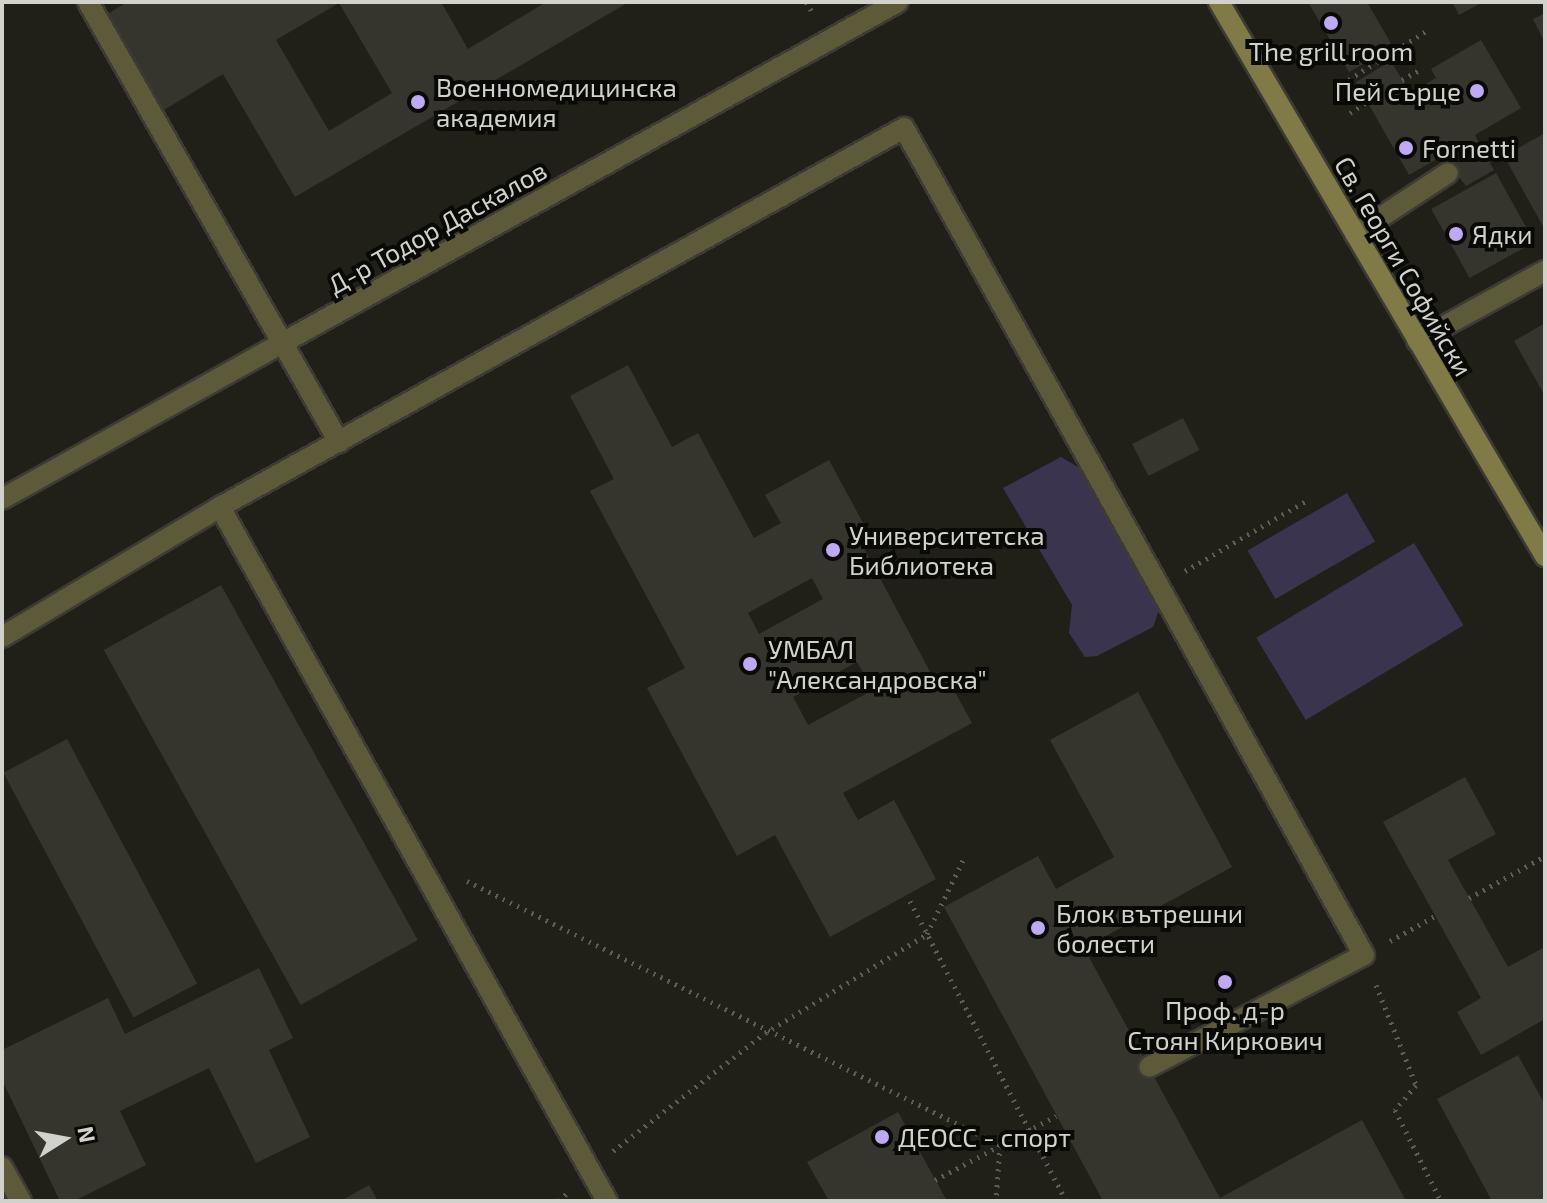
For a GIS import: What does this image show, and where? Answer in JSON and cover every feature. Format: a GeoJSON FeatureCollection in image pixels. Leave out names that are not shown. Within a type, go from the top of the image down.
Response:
{"type":"FeatureCollection","features":[{"type":"Feature","properties":{"kind":"main road","name":"Св. Георги Софийски"},"geometry":{"type":"LineString","coordinates":[[1219,2],[1545,556]]}},
{"type":"Feature","properties":{"kind":"street"},"geometry":{"type":"LineString","coordinates":[[88,2],[275,347],[339,442]]}},
{"type":"Feature","properties":{"kind":"street","name":"Д-р Тодор Даскалов"},"geometry":{"type":"LineString","coordinates":[[2,499],[898,2]]}},
{"type":"Feature","properties":{"kind":"street"},"geometry":{"type":"LineString","coordinates":[[2,637],[220,507],[904,128],[1364,955],[1149,1067]]}},
{"type":"Feature","properties":{"kind":"street"},"geometry":{"type":"LineString","coordinates":[[1355,234],[1448,173]]}},
{"type":"Feature","properties":{"kind":"street"},"geometry":{"type":"LineString","coordinates":[[1417,341],[1545,271]]}},
{"type":"Feature","properties":{"kind":"street"},"geometry":{"type":"LineString","coordinates":[[220,507],[607,1201]]}},
{"type":"Feature","properties":{"kind":"street"},"geometry":{"type":"LineString","coordinates":[[2,1167],[15,1199]]}},
{"type":"Feature","properties":{"kind":"path"},"geometry":{"type":"LineString","coordinates":[[1335,88],[1428,30]]}},
{"type":"Feature","properties":{"kind":"path"},"geometry":{"type":"LineString","coordinates":[[1402,80],[1423,68]]}},
{"type":"Feature","properties":{"kind":"path"},"geometry":{"type":"LineString","coordinates":[[1350,113],[1367,102]]}},
{"type":"Feature","properties":{"kind":"path"},"geometry":{"type":"LineString","coordinates":[[1159,585],[1309,499]]}},
{"type":"Feature","properties":{"kind":"path"},"geometry":{"type":"LineString","coordinates":[[1469,898],[1545,856]]}},
{"type":"Feature","properties":{"kind":"path"},"geometry":{"type":"LineString","coordinates":[[589,1169],[765,1033],[927,934],[964,858]]}},
{"type":"Feature","properties":{"kind":"path"},"geometry":{"type":"LineString","coordinates":[[463,879],[765,1033],[1000,1145]]}},
{"type":"Feature","properties":{"kind":"path"},"geometry":{"type":"LineString","coordinates":[[910,901],[1066,1201]]}},
{"type":"Feature","properties":{"kind":"path"},"geometry":{"type":"LineString","coordinates":[[1435,916],[1364,955],[1416,1085],[1395,1110],[1441,1201]]}},
{"type":"Feature","properties":{"kind":"path"},"geometry":{"type":"LineString","coordinates":[[935,1180],[1056,1116]]}},
{"type":"Feature","properties":{"kind":"path"},"geometry":{"type":"LineString","coordinates":[[996,1201],[1000,1145]]}},
{"type":"Feature","properties":{"kind":"shaded area"},"geometry":{"type":"Polygon","coordinates":[[[1061,457],[1078,467],[1160,607],[1153,627],[1097,656],[1085,657],[1069,633],[1072,605],[1003,488],[1061,457]]]}},
{"type":"Feature","properties":{"kind":"shaded area"},"geometry":{"type":"Polygon","coordinates":[[[1347,493],[1375,541],[1275,599],[1247,550],[1347,493]]]}},
{"type":"Feature","properties":{"kind":"shaded area"},"geometry":{"type":"Polygon","coordinates":[[[1414,543],[1463,625],[1306,720],[1256,638],[1414,543]]]}},
{"type":"Feature","properties":{"kind":"building","name":"Военномедицинска академия"},"geometry":{"type":"Polygon","coordinates":[[[127,2],[441,2],[468,49],[546,2],[629,2],[295,197],[223,74],[164,110],[106,15],[127,2]],[[339,3],[276,40],[329,131],[392,93],[339,3]]]}},
{"type":"Feature","properties":{"kind":"building"},"geometry":{"type":"Polygon","coordinates":[[[1308,2],[1367,2],[1393,47],[1349,72],[1308,2]]]}},
{"type":"Feature","properties":{"kind":"building"},"geometry":{"type":"Polygon","coordinates":[[[1452,2],[1483,2],[1459,15],[1452,2]]]}},
{"type":"Feature","properties":{"kind":"building"},"geometry":{"type":"Polygon","coordinates":[[[1545,13],[1545,43],[1533,19],[1545,13]]]}},
{"type":"Feature","properties":{"kind":"building"},"geometry":{"type":"Polygon","coordinates":[[[1481,40],[1521,108],[1475,135],[1494,170],[1466,186],[1442,156],[1409,175],[1356,82],[1391,61],[1410,93],[1436,78],[1431,69],[1481,40]]]}},
{"type":"Feature","properties":{"kind":"building"},"geometry":{"type":"Polygon","coordinates":[[[1545,133],[1545,230],[1504,156],[1545,133]]]}},
{"type":"Feature","properties":{"kind":"building"},"geometry":{"type":"Polygon","coordinates":[[[1496,173],[1534,242],[1470,278],[1431,209],[1496,173]]]}},
{"type":"Feature","properties":{"kind":"building"},"geometry":{"type":"Polygon","coordinates":[[[1545,323],[1545,396],[1514,341],[1545,323]]]}},
{"type":"Feature","properties":{"kind":"building"},"geometry":{"type":"Polygon","coordinates":[[[628,365],[672,447],[698,433],[754,538],[781,523],[765,495],[829,460],[869,534],[859,539],[935,681],[946,676],[972,723],[843,793],[858,820],[894,800],[936,879],[830,937],[775,835],[737,856],[647,688],[685,668],[590,491],[614,479],[570,396],[628,365]],[[812,578],[748,613],[759,634],[823,599],[812,578]],[[857,662],[793,697],[808,725],[873,690],[857,662]]]}},
{"type":"Feature","properties":{"kind":"building"},"geometry":{"type":"Polygon","coordinates":[[[1183,418],[1199,450],[1149,476],[1132,444],[1183,418]]]}},
{"type":"Feature","properties":{"kind":"building"},"geometry":{"type":"Polygon","coordinates":[[[221,585],[418,940],[301,1005],[104,650],[221,585]]]}},
{"type":"Feature","properties":{"kind":"building","name":"Блок вътрешни болести"},"geometry":{"type":"Polygon","coordinates":[[[1138,692],[1232,867],[1084,948],[1220,1198],[1362,1120],[1406,1201],[1103,1201],[944,907],[1038,856],[1056,889],[1114,857],[1050,740],[1138,692]]]}},
{"type":"Feature","properties":{"kind":"building"},"geometry":{"type":"Polygon","coordinates":[[[67,739],[197,984],[133,1017],[3,773],[67,739]]]}},
{"type":"Feature","properties":{"kind":"building"},"geometry":{"type":"Polygon","coordinates":[[[1465,777],[1496,834],[1448,860],[1508,967],[1545,947],[1545,1019],[1481,1055],[1457,1012],[1481,998],[1383,822],[1465,777]]]}},
{"type":"Feature","properties":{"kind":"building"},"geometry":{"type":"Polygon","coordinates":[[[259,968],[293,1038],[269,1050],[310,1137],[256,1163],[209,1068],[120,1111],[146,1165],[74,1201],[60,1201],[2,1080],[2,1050],[108,998],[125,1034],[259,968]]]}},
{"type":"Feature","properties":{"kind":"building"},"geometry":{"type":"Polygon","coordinates":[[[1518,1055],[1545,1105],[1545,1201],[1492,1201],[1437,1099],[1518,1055]]]}},
{"type":"Feature","properties":{"kind":"building","name":"ДЕОСС - спорт"},"geometry":{"type":"Polygon","coordinates":[[[898,1112],[947,1201],[829,1201],[807,1162],[898,1112]]]}},
{"type":"Feature","properties":{"kind":"building"},"geometry":{"type":"Polygon","coordinates":[[[369,1185],[378,1201],[341,1201],[369,1185]]]}},
{"type":"Feature","properties":{"kind":"place","name":"The grill room"},"geometry":{"type":"Point","coordinates":[1331,23]}},
{"type":"Feature","properties":{"kind":"place","name":"Пей сърце"},"geometry":{"type":"Point","coordinates":[1477,91]}},
{"type":"Feature","properties":{"kind":"place","name":"Военномедицинска академия"},"geometry":{"type":"Point","coordinates":[418,102]}},
{"type":"Feature","properties":{"kind":"place","name":"Fornetti"},"geometry":{"type":"Point","coordinates":[1406,148]}},
{"type":"Feature","properties":{"kind":"place","name":"Ядки"},"geometry":{"type":"Point","coordinates":[1456,234]}},
{"type":"Feature","properties":{"kind":"place","name":"Университетска Библиотека"},"geometry":{"type":"Point","coordinates":[833,550]}},
{"type":"Feature","properties":{"kind":"place","name":"УМБАЛ \"Александровска\""},"geometry":{"type":"Point","coordinates":[750,664]}},
{"type":"Feature","properties":{"kind":"place","name":"Блок вътрешни болести"},"geometry":{"type":"Point","coordinates":[1038,928]}},
{"type":"Feature","properties":{"kind":"place","name":"Проф. д-р Стоян Киркович"},"geometry":{"type":"Point","coordinates":[1225,982]}},
{"type":"Feature","properties":{"kind":"place","name":"ДЕОСС - спорт"},"geometry":{"type":"Point","coordinates":[882,1137]}}]}
